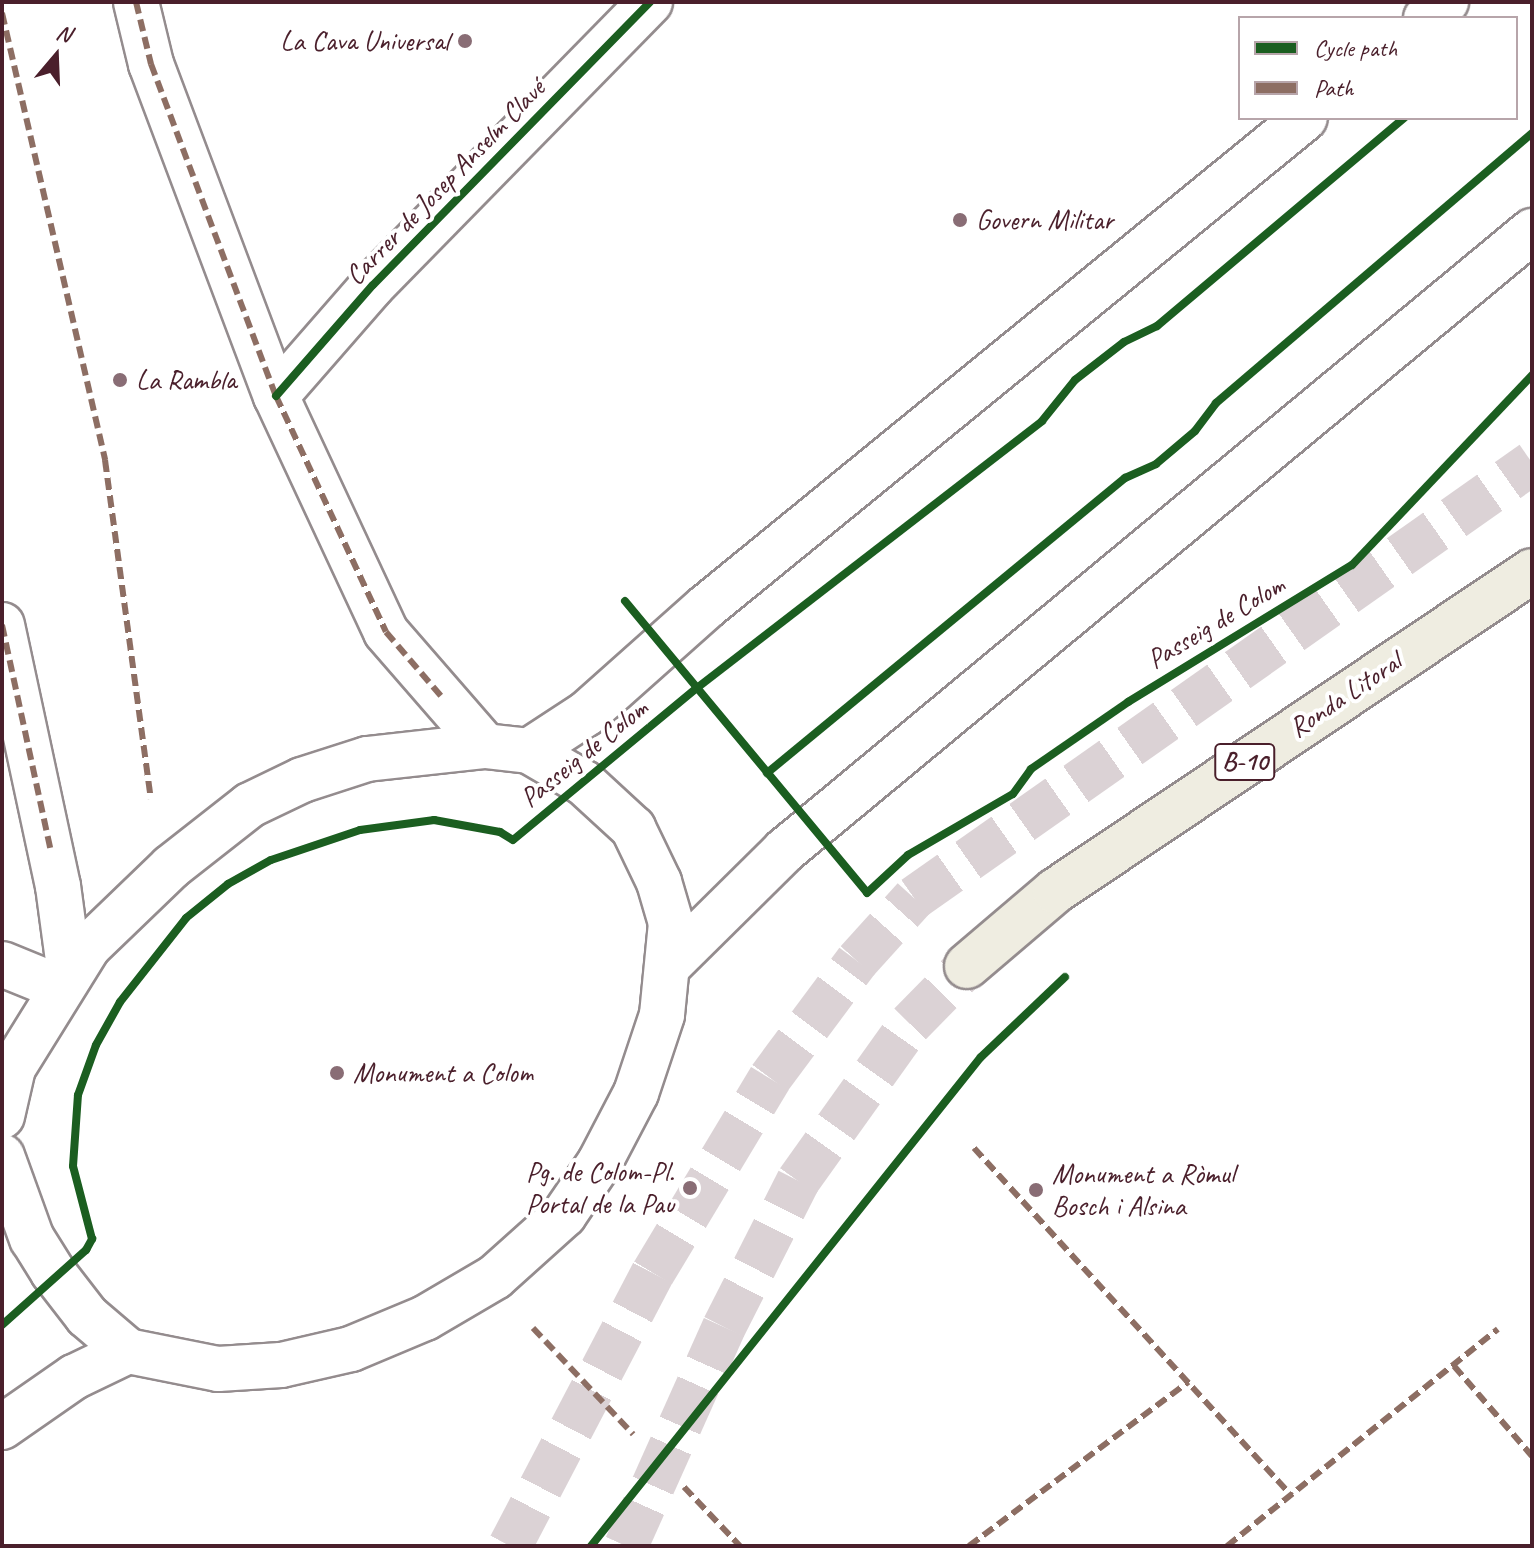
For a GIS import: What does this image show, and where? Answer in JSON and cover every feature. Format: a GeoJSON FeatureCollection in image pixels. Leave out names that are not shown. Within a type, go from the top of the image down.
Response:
{"type":"FeatureCollection","features":[{"type":"Feature","properties":{"kind":"highway","name":"Ronda Litoral"},"geometry":{"type":"LineString","coordinates":[[967,966],[1055,891],[1532,571]]}},
{"type":"Feature","properties":{"kind":"main road"},"geometry":{"type":"LineString","coordinates":[[136,2],[151,64],[276,396],[386,632],[485,746]]}},
{"type":"Feature","properties":{"kind":"main road","name":"Carrer de Josep Anselm Clavé"},"geometry":{"type":"LineString","coordinates":[[276,396],[373,285],[650,2]]}},
{"type":"Feature","properties":{"kind":"main road"},"geometry":{"type":"LineString","coordinates":[[1428,16],[1446,2]]}},
{"type":"Feature","properties":{"kind":"main road","name":"Passeig de Colom"},"geometry":{"type":"LineString","coordinates":[[529,751],[587,713],[706,607],[1303,120]]}},
{"type":"Feature","properties":{"kind":"main road"},"geometry":{"type":"LineString","coordinates":[[669,965],[784,851],[1532,231]]}},
{"type":"Feature","properties":{"kind":"main road"},"geometry":{"type":"LineString","coordinates":[[2,625],[58,886],[66,982]]}},
{"type":"Feature","properties":{"kind":"main road"},"geometry":{"type":"LineString","coordinates":[[2,1116],[8,1065],[88,947],[171,867],[250,805],[302,780],[367,759],[485,746],[529,751],[584,783],[633,828],[659,882],[671,923],[669,965],[648,1063],[610,1144],[564,1215],[495,1277],[425,1318],[351,1349],[281,1365],[218,1369],[128,1351],[87,1316],[56,1277],[32,1239],[2,1168],[2,1156]]}},
{"type":"Feature","properties":{"kind":"main road"},"geometry":{"type":"LineString","coordinates":[[2,964],[66,982]]}},
{"type":"Feature","properties":{"kind":"main road"},"geometry":{"type":"LineString","coordinates":[[2,1427],[74,1377],[128,1351]]}},
{"type":"Feature","properties":{"kind":"pier"},"geometry":{"type":"Polygon","coordinates":[[[1532,1357],[1532,1546],[1307,1546],[1532,1357]]]}},
{"type":"Feature","properties":{"kind":"tunnel"},"geometry":{"type":"LineString","coordinates":[[510,1546],[653,1273],[770,1078],[857,961],[914,898],[1532,463]]}},
{"type":"Feature","properties":{"kind":"tunnel"},"geometry":{"type":"LineString","coordinates":[[626,1546],[724,1327],[798,1181],[910,1024],[967,966]]}},
{"type":"Feature","properties":{"kind":"marked path"},"geometry":{"type":"LineString","coordinates":[[136,2],[151,64],[276,396],[386,632],[441,696]]}},
{"type":"Feature","properties":{"kind":"marked path"},"geometry":{"type":"LineString","coordinates":[[2,13],[105,460],[151,799]]}},
{"type":"Feature","properties":{"kind":"marked path"},"geometry":{"type":"LineString","coordinates":[[2,625],[51,852]]}},
{"type":"Feature","properties":{"kind":"marked path"},"geometry":{"type":"LineString","coordinates":[[974,1148],[1292,1496]]}},
{"type":"Feature","properties":{"kind":"marked path"},"geometry":{"type":"LineString","coordinates":[[533,1328],[633,1434]]}},
{"type":"Feature","properties":{"kind":"marked path"},"geometry":{"type":"LineString","coordinates":[[1227,1546],[1498,1329]]}},
{"type":"Feature","properties":{"kind":"marked path"},"geometry":{"type":"LineString","coordinates":[[1454,1366],[1532,1456]]}},
{"type":"Feature","properties":{"kind":"marked path"},"geometry":{"type":"LineString","coordinates":[[969,1546],[1188,1382]]}},
{"type":"Feature","properties":{"kind":"marked path"},"geometry":{"type":"LineString","coordinates":[[684,1487],[740,1546]]}},
{"type":"Feature","properties":{"kind":"cycle path"},"geometry":{"type":"LineString","coordinates":[[276,396],[373,285],[650,2]]}},
{"type":"Feature","properties":{"kind":"cycle path"},"geometry":{"type":"LineString","coordinates":[[2,1325],[86,1250],[92,1239],[73,1166],[78,1095],[96,1045],[120,1002],[186,918],[228,884],[271,860],[360,830],[434,820],[500,832],[513,840],[697,688],[1042,421],[1075,380],[1124,342],[1157,326],[1402,120]]}},
{"type":"Feature","properties":{"kind":"cycle path"},"geometry":{"type":"LineString","coordinates":[[767,773],[1125,478],[1156,464],[1195,431],[1216,403],[1532,133]]}},
{"type":"Feature","properties":{"kind":"cycle path"},"geometry":{"type":"LineString","coordinates":[[625,601],[867,893],[908,855],[1013,794],[1031,769],[1128,702],[1352,565],[1532,375]]}},
{"type":"Feature","properties":{"kind":"cycle path"},"geometry":{"type":"LineString","coordinates":[[591,1546],[981,1057],[1065,977]]}},
{"type":"Feature","properties":{"kind":"place","name":"La Cava Universal"},"geometry":{"type":"Point","coordinates":[465,41]}},
{"type":"Feature","properties":{"kind":"place","name":"Govern Militar"},"geometry":{"type":"Point","coordinates":[960,220]}},
{"type":"Feature","properties":{"kind":"place","name":"La Rambla"},"geometry":{"type":"Point","coordinates":[120,380]}},
{"type":"Feature","properties":{"kind":"place","name":"Monument a Colom"},"geometry":{"type":"Point","coordinates":[337,1073]}},
{"type":"Feature","properties":{"kind":"place","name":"Pg. de Colom-Pl. Portal de la Pau"},"geometry":{"type":"Point","coordinates":[690,1188]}},
{"type":"Feature","properties":{"kind":"place","name":"Monument a Ròmul Bosch i Alsina"},"geometry":{"type":"Point","coordinates":[1036,1190]}}]}
